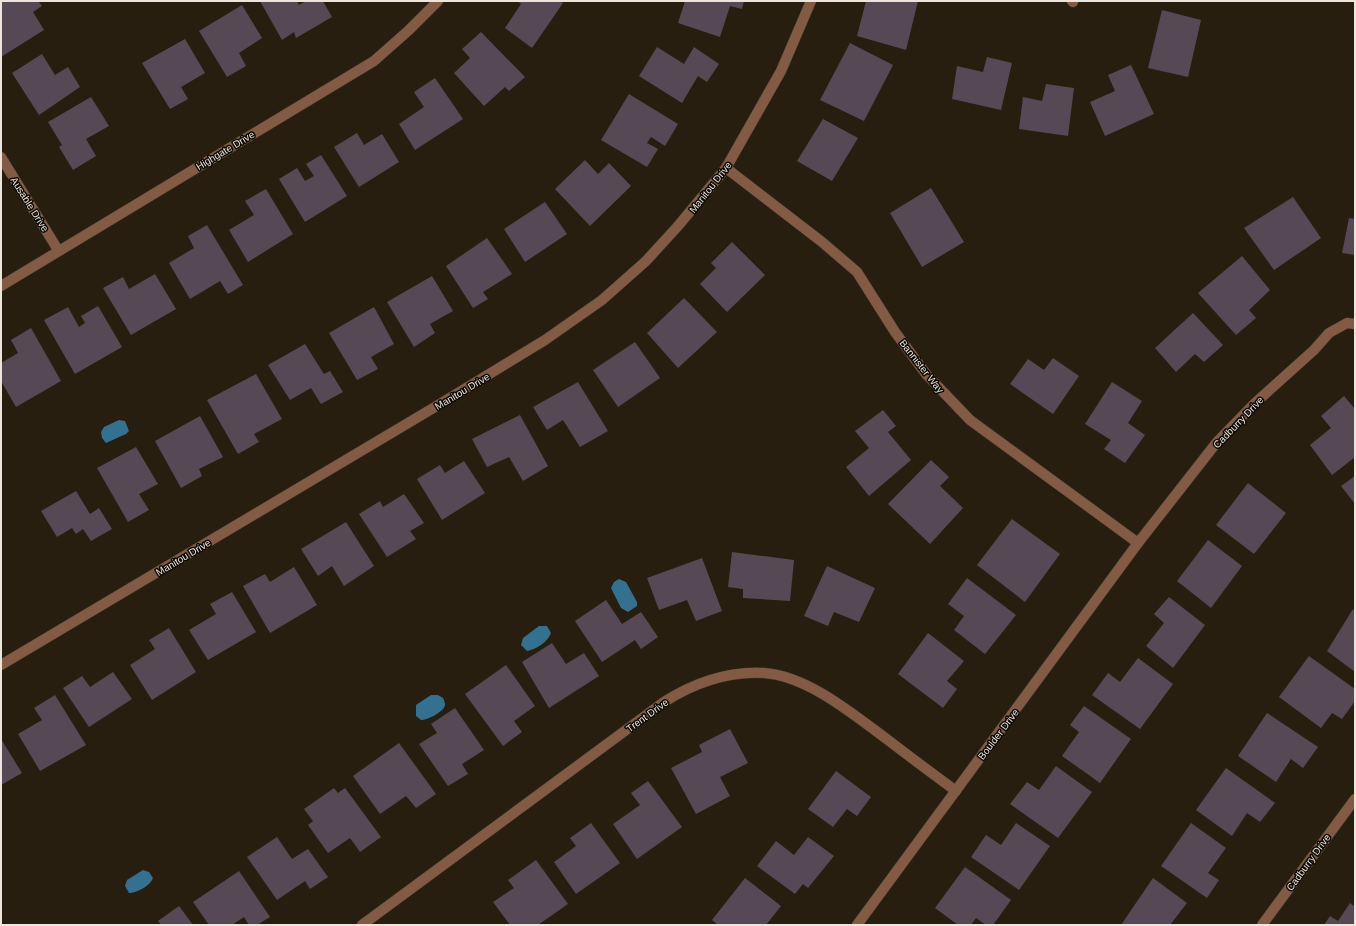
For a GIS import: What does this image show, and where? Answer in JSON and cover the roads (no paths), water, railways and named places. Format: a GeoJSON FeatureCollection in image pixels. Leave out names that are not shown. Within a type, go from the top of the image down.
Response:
{"type":"FeatureCollection","features":[{"type":"Feature","properties":{"kind":"street","name":"Highgate Drive"},"geometry":{"type":"LineString","coordinates":[[1,286],[58,250],[374,61],[409,30],[438,1]]}},
{"type":"Feature","properties":{"kind":"street","name":"Manitou Drive"},"geometry":{"type":"LineString","coordinates":[[1,665],[545,340],[602,300],[646,261],[678,226],[726,168],[781,71],[810,1]]}},
{"type":"Feature","properties":{"kind":"street","name":"Ausable Drive"},"geometry":{"type":"LineString","coordinates":[[1,157],[58,250]]}},
{"type":"Feature","properties":{"kind":"street","name":"Bannister Way"},"geometry":{"type":"LineString","coordinates":[[726,168],[822,242],[857,272],[926,374],[970,420],[1138,543]]}},
{"type":"Feature","properties":{"kind":"street","name":"Cadburry Drive"},"geometry":{"type":"LineString","coordinates":[[1138,543],[1217,442],[1254,404],[1314,350],[1329,333],[1347,323],[1355,324]]}},
{"type":"Feature","properties":{"kind":"street","name":"Boulder Drive"},"geometry":{"type":"LineString","coordinates":[[857,925],[1138,543]]}},
{"type":"Feature","properties":{"kind":"street","name":"Trent Drive"},"geometry":{"type":"LineString","coordinates":[[362,925],[664,702],[684,689],[704,681],[733,675],[765,673],[798,682],[827,698],[861,720],[956,791]]}},
{"type":"Feature","properties":{"kind":"street","name":"Cadburry Drive"},"geometry":{"type":"LineString","coordinates":[[1262,925],[1355,799]]}},
{"type":"Feature","properties":{"kind":"water"},"geometry":{"type":"Polygon","coordinates":[[[119,420],[125,421],[129,431],[126,434],[106,443],[102,438],[101,432],[104,427],[119,420]]]}},
{"type":"Feature","properties":{"kind":"water"},"geometry":{"type":"Polygon","coordinates":[[[619,579],[626,582],[637,602],[637,606],[628,612],[621,608],[611,588],[614,582],[619,579]]]}},
{"type":"Feature","properties":{"kind":"water"},"geometry":{"type":"Polygon","coordinates":[[[539,626],[547,626],[551,633],[541,645],[527,651],[521,645],[523,638],[539,626]]]}},
{"type":"Feature","properties":{"kind":"water"},"geometry":{"type":"Polygon","coordinates":[[[431,695],[438,695],[443,698],[445,702],[444,708],[435,715],[421,720],[416,716],[416,705],[431,695]]]}},
{"type":"Feature","properties":{"kind":"water"},"geometry":{"type":"Polygon","coordinates":[[[143,870],[149,872],[153,878],[149,884],[143,888],[136,892],[129,893],[125,886],[127,880],[143,870]]]}}]}
